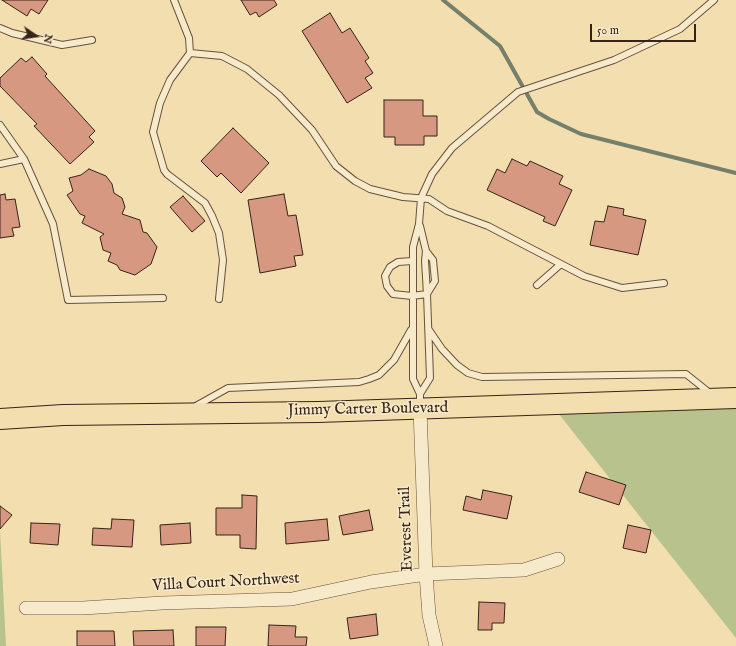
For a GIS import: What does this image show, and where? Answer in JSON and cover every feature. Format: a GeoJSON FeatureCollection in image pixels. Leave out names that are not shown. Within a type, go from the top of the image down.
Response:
{"type":"FeatureCollection","features":[{"type":"Feature","properties":{"kind":"main road","name":"Jimmy Carter Boulevard"},"geometry":{"type":"LineString","coordinates":[[0,419],[63,415],[184,413],[420,402],[726,399]]}},
{"type":"Feature","properties":{"kind":"street","name":"Everest Trail"},"geometry":{"type":"LineString","coordinates":[[420,402],[426,574],[429,615],[436,646]]}},
{"type":"Feature","properties":{"kind":"street","name":"Villa Court Northwest"},"geometry":{"type":"LineString","coordinates":[[26,608],[83,608],[162,603],[292,599],[371,582],[426,574],[524,570],[558,559]]}},
{"type":"Feature","properties":{"kind":"lane"},"geometry":{"type":"LineString","coordinates":[[174,0],[189,38],[190,54],[170,80],[160,103],[153,132],[164,170],[167,174],[205,203],[219,233],[223,260],[219,299]]}},
{"type":"Feature","properties":{"kind":"lane"},"geometry":{"type":"LineString","coordinates":[[420,402],[414,379],[412,261],[413,247],[419,224],[421,198],[432,174],[452,148],[518,92],[614,60],[680,29],[714,0]]}},
{"type":"Feature","properties":{"kind":"lane"},"geometry":{"type":"LineString","coordinates":[[0,28],[12,33],[62,45],[92,40]]}},
{"type":"Feature","properties":{"kind":"lane"},"geometry":{"type":"LineString","coordinates":[[190,54],[222,56],[247,69],[279,95],[312,130],[336,166],[355,181],[370,189],[403,197],[429,199],[447,211],[488,226],[584,276],[622,288],[664,283]]}},
{"type":"Feature","properties":{"kind":"lane"},"geometry":{"type":"LineString","coordinates":[[0,125],[24,159],[53,224],[68,300],[163,298]]}},
{"type":"Feature","properties":{"kind":"lane"},"geometry":{"type":"LineString","coordinates":[[0,164],[24,159]]}},
{"type":"Feature","properties":{"kind":"lane"},"geometry":{"type":"LineString","coordinates":[[419,224],[426,250],[432,260],[435,281],[427,294],[430,378],[420,402]]}},
{"type":"Feature","properties":{"kind":"lane"},"geometry":{"type":"LineString","coordinates":[[412,261],[398,262],[390,267],[385,276],[387,286],[393,294],[412,296],[427,294]]}},
{"type":"Feature","properties":{"kind":"lane"},"geometry":{"type":"LineString","coordinates":[[537,285],[562,264]]}},
{"type":"Feature","properties":{"kind":"lane"},"geometry":{"type":"LineString","coordinates":[[184,413],[228,388],[359,382],[374,377],[379,375],[394,360],[412,329]]}},
{"type":"Feature","properties":{"kind":"lane"},"geometry":{"type":"LineString","coordinates":[[429,330],[442,349],[457,365],[468,373],[482,378],[686,374],[726,399]]}},
{"type":"Feature","properties":{"kind":"green space"},"geometry":{"type":"Polygon","coordinates":[[[736,398],[736,638],[547,399],[736,398]]]}},
{"type":"Feature","properties":{"kind":"green space"},"geometry":{"type":"Polygon","coordinates":[[[0,530],[6,646],[0,646],[0,530]]]}},
{"type":"Feature","properties":{"kind":"building"},"geometry":{"type":"Polygon","coordinates":[[[2,0],[48,0],[39,14],[31,9],[27,16],[2,0]]]}},
{"type":"Feature","properties":{"kind":"building"},"geometry":{"type":"Polygon","coordinates":[[[241,0],[274,0],[277,5],[259,17],[256,12],[250,15],[241,0]]]}},
{"type":"Feature","properties":{"kind":"building"},"geometry":{"type":"Polygon","coordinates":[[[330,13],[342,33],[350,28],[369,58],[365,61],[373,73],[365,78],[372,88],[347,103],[302,31],[330,13]]]}},
{"type":"Feature","properties":{"kind":"building"},"geometry":{"type":"Polygon","coordinates":[[[32,57],[47,74],[45,76],[95,131],[89,137],[94,142],[70,164],[34,126],[37,124],[0,86],[0,78],[21,58],[26,62],[32,57]]]}},
{"type":"Feature","properties":{"kind":"building"},"geometry":{"type":"Polygon","coordinates":[[[384,100],[423,100],[423,116],[437,116],[437,136],[424,136],[424,145],[395,145],[395,137],[384,137],[384,100]]]}},
{"type":"Feature","properties":{"kind":"building"},"geometry":{"type":"Polygon","coordinates":[[[233,128],[269,163],[241,193],[221,173],[217,177],[201,161],[233,128]]]}},
{"type":"Feature","properties":{"kind":"building"},"geometry":{"type":"Polygon","coordinates":[[[512,159],[527,166],[530,161],[563,176],[559,184],[572,190],[555,226],[543,221],[545,217],[487,190],[497,169],[505,173],[512,159]]]}},
{"type":"Feature","properties":{"kind":"building"},"geometry":{"type":"Polygon","coordinates":[[[89,169],[106,176],[112,184],[114,193],[122,198],[125,207],[122,214],[140,220],[143,232],[147,233],[157,247],[151,264],[135,275],[120,270],[117,265],[108,261],[111,253],[103,250],[100,237],[104,234],[82,223],[85,216],[80,214],[67,195],[73,191],[69,178],[81,175],[89,169]]]}},
{"type":"Feature","properties":{"kind":"building"},"geometry":{"type":"Polygon","coordinates":[[[5,194],[6,200],[15,199],[20,227],[12,228],[14,236],[0,238],[0,195],[5,194]]]}},
{"type":"Feature","properties":{"kind":"building"},"geometry":{"type":"Polygon","coordinates":[[[284,194],[288,216],[296,215],[303,255],[294,256],[296,266],[260,273],[248,200],[284,194]]]}},
{"type":"Feature","properties":{"kind":"building"},"geometry":{"type":"Polygon","coordinates":[[[183,196],[205,221],[192,232],[170,207],[183,196]]]}},
{"type":"Feature","properties":{"kind":"building"},"geometry":{"type":"Polygon","coordinates":[[[608,206],[624,209],[623,215],[646,220],[638,255],[590,245],[595,221],[604,222],[608,206]]]}},
{"type":"Feature","properties":{"kind":"building"},"geometry":{"type":"Polygon","coordinates":[[[586,472],[626,485],[619,505],[579,492],[586,472]]]}},
{"type":"Feature","properties":{"kind":"building"},"geometry":{"type":"Polygon","coordinates":[[[483,490],[512,496],[507,519],[463,510],[466,496],[481,500],[483,490]]]}},
{"type":"Feature","properties":{"kind":"building"},"geometry":{"type":"Polygon","coordinates":[[[242,495],[257,496],[256,549],[240,548],[240,535],[216,535],[216,508],[242,508],[242,495]]]}},
{"type":"Feature","properties":{"kind":"building"},"geometry":{"type":"Polygon","coordinates":[[[0,506],[12,515],[0,529],[0,506]]]}},
{"type":"Feature","properties":{"kind":"building"},"geometry":{"type":"Polygon","coordinates":[[[369,510],[373,530],[343,535],[339,516],[369,510]]]}},
{"type":"Feature","properties":{"kind":"building"},"geometry":{"type":"Polygon","coordinates":[[[112,519],[134,520],[132,547],[92,545],[93,528],[111,529],[112,519]]]}},
{"type":"Feature","properties":{"kind":"building"},"geometry":{"type":"Polygon","coordinates":[[[327,519],[329,540],[286,544],[285,523],[327,519]]]}},
{"type":"Feature","properties":{"kind":"building"},"geometry":{"type":"Polygon","coordinates":[[[31,523],[60,524],[58,545],[30,543],[31,523]]]}},
{"type":"Feature","properties":{"kind":"building"},"geometry":{"type":"Polygon","coordinates":[[[190,523],[191,543],[161,545],[160,525],[190,523]]]}},
{"type":"Feature","properties":{"kind":"building"},"geometry":{"type":"Polygon","coordinates":[[[628,525],[651,530],[646,553],[623,548],[628,525]]]}},
{"type":"Feature","properties":{"kind":"building"},"geometry":{"type":"Polygon","coordinates":[[[479,602],[505,603],[504,623],[492,623],[492,630],[478,630],[479,602]]]}},
{"type":"Feature","properties":{"kind":"building"},"geometry":{"type":"Polygon","coordinates":[[[376,614],[378,635],[350,639],[347,618],[376,614]]]}},
{"type":"Feature","properties":{"kind":"building"},"geometry":{"type":"Polygon","coordinates":[[[269,625],[296,626],[295,637],[307,637],[306,646],[268,646],[269,625]]]}},
{"type":"Feature","properties":{"kind":"building"},"geometry":{"type":"Polygon","coordinates":[[[196,627],[226,627],[225,646],[196,646],[196,627]]]}},
{"type":"Feature","properties":{"kind":"building"},"geometry":{"type":"Polygon","coordinates":[[[173,630],[174,646],[134,646],[133,631],[173,630]]]}},
{"type":"Feature","properties":{"kind":"building"},"geometry":{"type":"Polygon","coordinates":[[[77,631],[114,631],[115,646],[77,646],[77,631]]]}},
{"type":"Feature","properties":{"kind":"waterway"},"geometry":{"type":"LineString","coordinates":[[443,0],[500,46],[537,112],[581,134],[736,173]]}}]}
